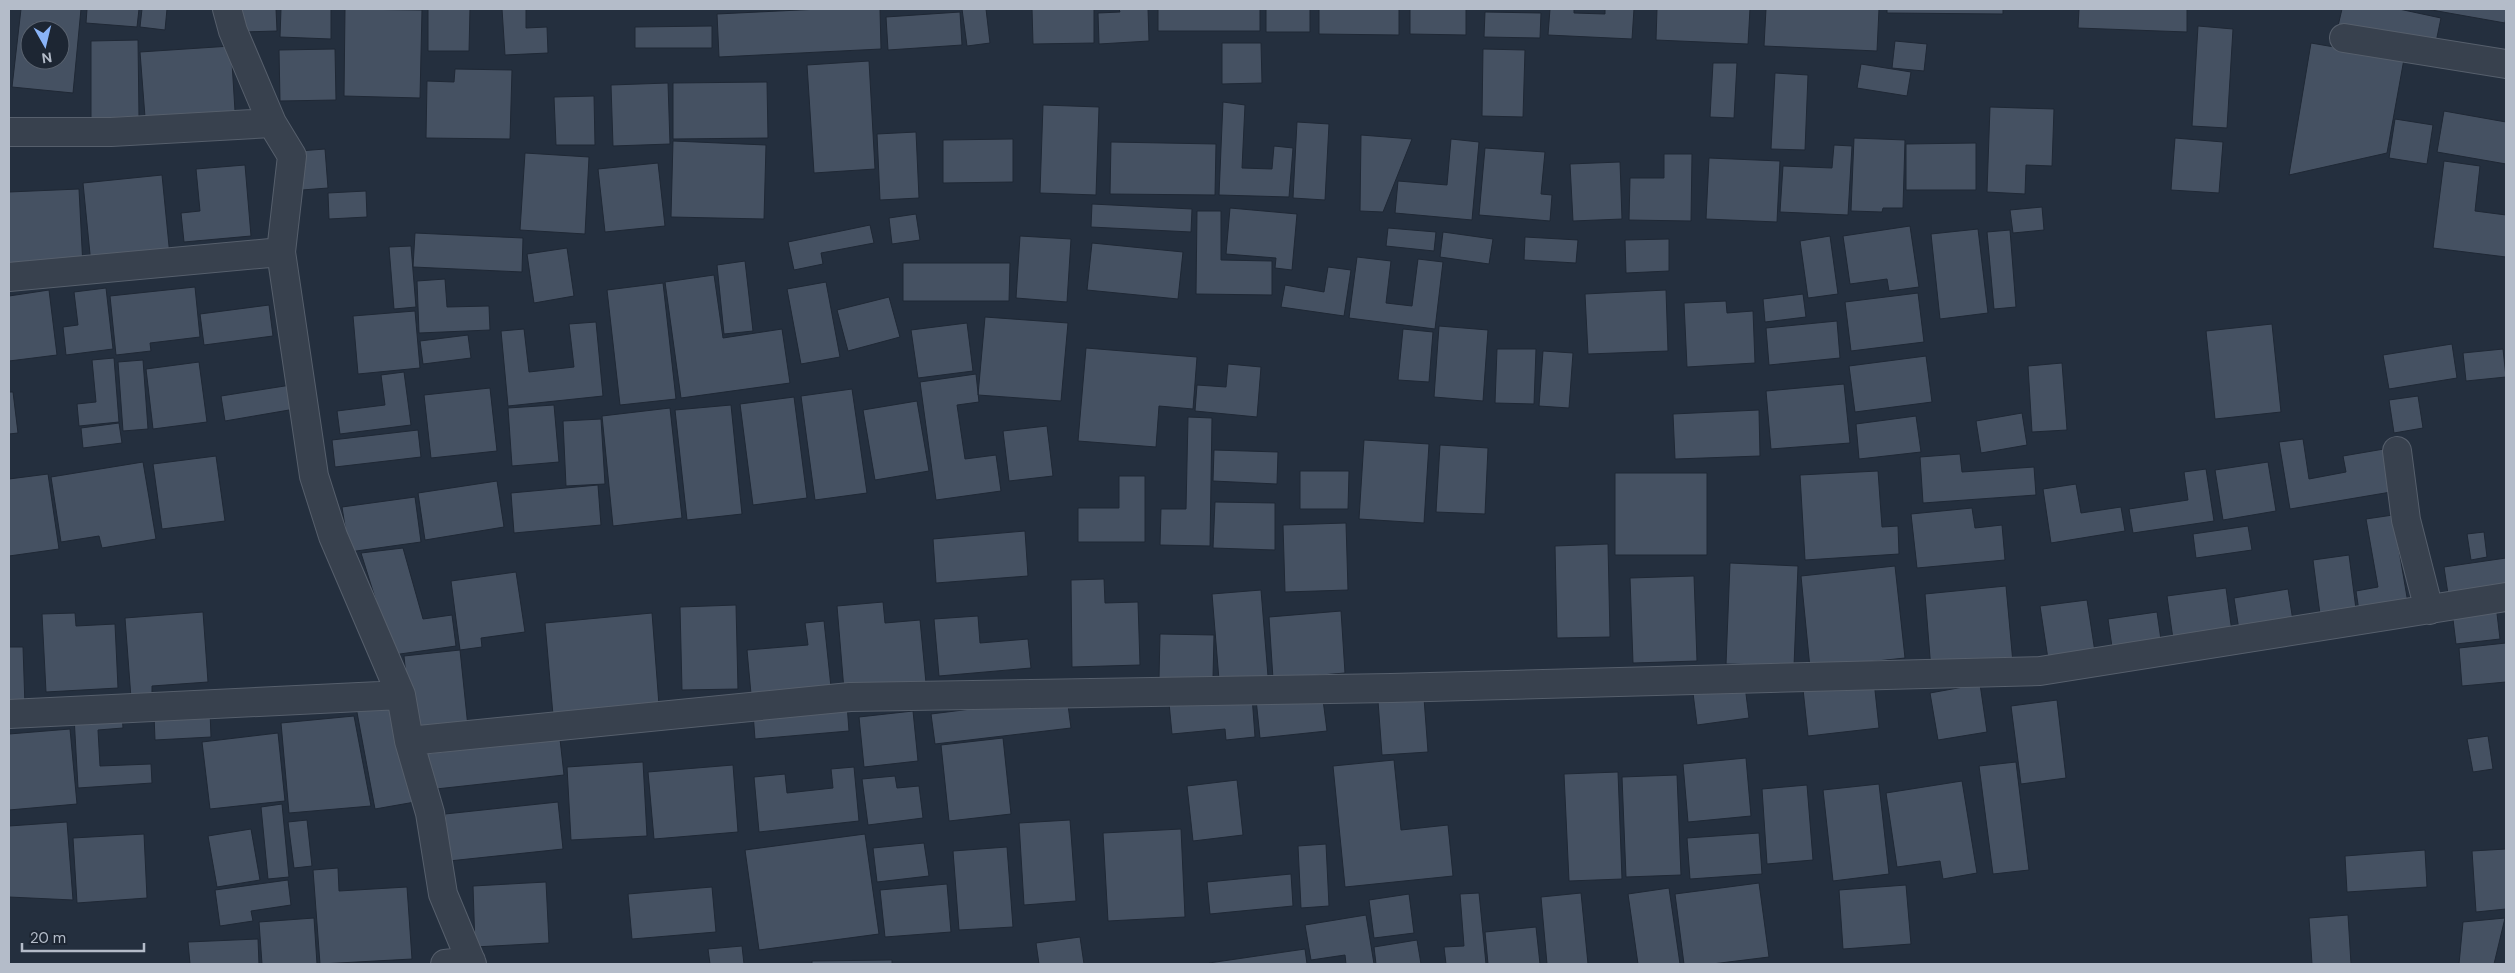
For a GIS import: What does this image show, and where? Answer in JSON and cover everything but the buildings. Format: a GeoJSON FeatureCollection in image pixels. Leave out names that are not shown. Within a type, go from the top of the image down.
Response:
{"type":"FeatureCollection","features":[{"type":"Feature","properties":{"kind":"street"},"geometry":{"type":"LineString","coordinates":[[227,9],[233,31],[272,123],[292,156],[281,252],[314,476],[333,536],[401,695],[409,741],[430,813],[443,894],[463,963]]}},
{"type":"Feature","properties":{"kind":"street"},"geometry":{"type":"LineString","coordinates":[[2344,38],[2506,64]]}},
{"type":"Feature","properties":{"kind":"street"},"geometry":{"type":"LineString","coordinates":[[9,132],[111,132],[272,123]]}},
{"type":"Feature","properties":{"kind":"street"},"geometry":{"type":"LineString","coordinates":[[9,277],[281,252]]}},
{"type":"Feature","properties":{"kind":"street"},"geometry":{"type":"LineString","coordinates":[[2397,451],[2406,520],[2429,610]]}},
{"type":"Feature","properties":{"kind":"street"},"geometry":{"type":"LineString","coordinates":[[409,741],[850,697],[1381,688],[2040,671],[2506,597]]}},
{"type":"Feature","properties":{"kind":"street"},"geometry":{"type":"LineString","coordinates":[[9,714],[401,695]]}}]}
